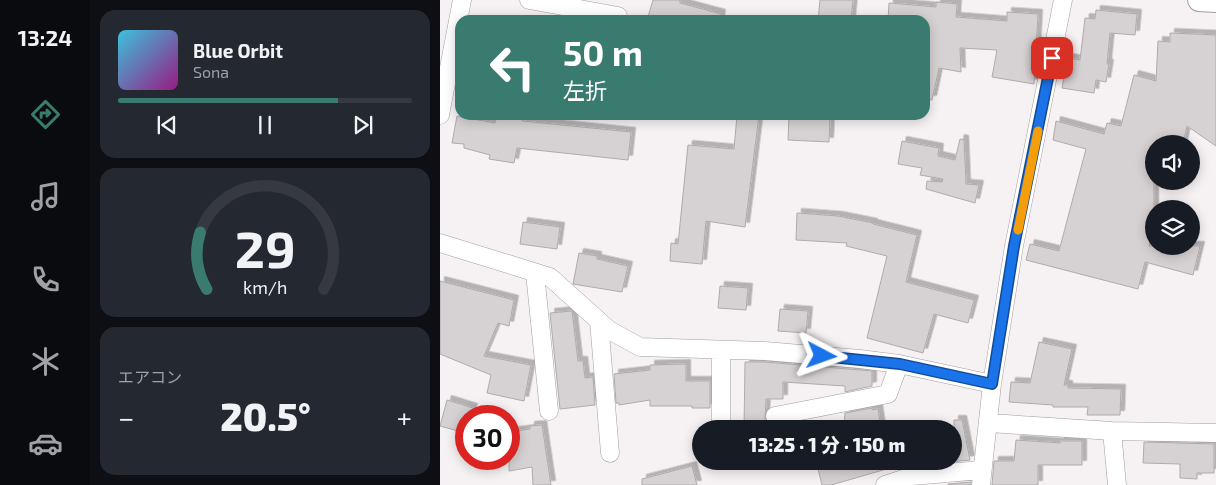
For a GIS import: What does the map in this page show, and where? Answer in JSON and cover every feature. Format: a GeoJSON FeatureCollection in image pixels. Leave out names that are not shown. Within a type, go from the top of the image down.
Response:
{"type":"FeatureCollection","features":[{"type":"Feature","properties":{"kind":"street"},"geometry":{"type":"LineString","coordinates":[[460,15],[462,0]]}},
{"type":"Feature","properties":{"kind":"street"},"geometry":{"type":"LineString","coordinates":[[529,0],[612,15]]}},
{"type":"Feature","properties":{"kind":"street"},"geometry":{"type":"LineString","coordinates":[[885,485],[912,476],[981,478],[989,423],[992,384],[1014,246],[1064,0]]}},
{"type":"Feature","properties":{"kind":"street"},"geometry":{"type":"LineString","coordinates":[[1199,0],[1216,1]]}},
{"type":"Feature","properties":{"kind":"street"},"geometry":{"type":"LineString","coordinates":[[441,105],[455,52]]}},
{"type":"Feature","properties":{"kind":"street"},"geometry":{"type":"LineString","coordinates":[[440,243],[550,278],[609,330],[640,347],[860,358],[900,364],[992,384]]}},
{"type":"Feature","properties":{"kind":"street"},"geometry":{"type":"LineString","coordinates":[[535,273],[549,411]]}},
{"type":"Feature","properties":{"kind":"street"},"geometry":{"type":"LineString","coordinates":[[599,321],[610,453]]}},
{"type":"Feature","properties":{"kind":"street"},"geometry":{"type":"LineString","coordinates":[[721,420],[722,350]]}},
{"type":"Feature","properties":{"kind":"street"},"geometry":{"type":"LineString","coordinates":[[775,416],[888,394],[900,364]]}},
{"type":"Feature","properties":{"kind":"street"},"geometry":{"type":"LineString","coordinates":[[989,423],[1112,431],[1216,433]]}},
{"type":"Feature","properties":{"kind":"street"},"geometry":{"type":"LineString","coordinates":[[1112,431],[1117,485]]}},
{"type":"Feature","properties":{"kind":"building"},"geometry":{"type":"Polygon","coordinates":[[[653,0],[680,0],[680,3],[721,14],[721,15],[648,15],[653,0]]]}},
{"type":"Feature","properties":{"kind":"building"},"geometry":{"type":"Polygon","coordinates":[[[820,0],[853,0],[852,15],[818,15],[820,0]]]}},
{"type":"Feature","properties":{"kind":"building"},"geometry":{"type":"Polygon","coordinates":[[[936,2],[957,4],[956,17],[1007,21],[1007,12],[1038,14],[1034,84],[992,77],[997,50],[960,48],[961,72],[939,68],[932,100],[930,100],[930,15],[888,15],[889,3],[936,7],[936,2]]]}},
{"type":"Feature","properties":{"kind":"building"},"geometry":{"type":"Polygon","coordinates":[[[1096,10],[1137,14],[1135,35],[1110,33],[1107,64],[1109,64],[1106,82],[1096,80],[1094,93],[1062,88],[1067,58],[1080,60],[1085,18],[1095,19],[1096,10]]]}},
{"type":"Feature","properties":{"kind":"building"},"geometry":{"type":"Polygon","coordinates":[[[1170,33],[1216,35],[1216,146],[1187,126],[1185,135],[1145,135],[1145,190],[1154,190],[1154,200],[1145,200],[1145,255],[1198,255],[1193,275],[1145,262],[1138,289],[1026,260],[1030,244],[1059,251],[1086,149],[1053,140],[1056,121],[1104,134],[1107,123],[1121,126],[1134,75],[1156,81],[1158,41],[1170,42],[1170,33]]]}},
{"type":"Feature","properties":{"kind":"building"},"geometry":{"type":"Polygon","coordinates":[[[456,120],[479,120],[495,123],[496,120],[522,120],[631,132],[628,160],[517,148],[514,163],[489,159],[490,155],[464,148],[464,144],[452,143],[456,120]]]}},
{"type":"Feature","properties":{"kind":"building"},"geometry":{"type":"Polygon","coordinates":[[[737,120],[758,120],[745,227],[706,221],[702,264],[670,261],[671,243],[678,244],[688,145],[734,149],[737,120]]]}},
{"type":"Feature","properties":{"kind":"building"},"geometry":{"type":"Polygon","coordinates":[[[789,120],[830,120],[829,142],[788,140],[789,120]]]}},
{"type":"Feature","properties":{"kind":"building"},"geometry":{"type":"Polygon","coordinates":[[[960,139],[964,140],[966,184],[979,185],[975,203],[926,189],[927,181],[942,182],[943,179],[920,175],[922,168],[898,164],[902,141],[939,148],[938,156],[955,160],[960,139]]]}},
{"type":"Feature","properties":{"kind":"building"},"geometry":{"type":"Polygon","coordinates":[[[797,213],[838,216],[917,235],[906,282],[974,300],[968,323],[934,314],[923,353],[867,338],[887,256],[846,246],[847,243],[796,240],[797,213]]]}},
{"type":"Feature","properties":{"kind":"building"},"geometry":{"type":"Polygon","coordinates":[[[523,222],[560,227],[557,249],[520,244],[523,222]]]}},
{"type":"Feature","properties":{"kind":"building"},"geometry":{"type":"Polygon","coordinates":[[[579,253],[597,256],[597,259],[628,266],[622,292],[573,284],[579,253]]]}},
{"type":"Feature","properties":{"kind":"building"},"geometry":{"type":"Polygon","coordinates":[[[440,281],[514,300],[509,326],[498,323],[484,356],[531,365],[524,401],[487,393],[491,375],[440,354],[440,281]]]}},
{"type":"Feature","properties":{"kind":"building"},"geometry":{"type":"Polygon","coordinates":[[[720,286],[748,288],[746,310],[718,308],[720,286]]]}},
{"type":"Feature","properties":{"kind":"building"},"geometry":{"type":"Polygon","coordinates":[[[780,309],[808,311],[806,333],[778,331],[780,309]]]}},
{"type":"Feature","properties":{"kind":"building"},"geometry":{"type":"Polygon","coordinates":[[[572,311],[578,361],[583,361],[585,378],[593,377],[595,405],[560,409],[550,313],[572,311]]]}},
{"type":"Feature","properties":{"kind":"building"},"geometry":{"type":"Polygon","coordinates":[[[1039,342],[1072,349],[1064,385],[1068,385],[1068,388],[1121,389],[1120,415],[1087,415],[1088,407],[1053,407],[1053,405],[1009,402],[1011,382],[1030,383],[1039,342]]]}},
{"type":"Feature","properties":{"kind":"building"},"geometry":{"type":"Polygon","coordinates":[[[745,362],[872,371],[872,386],[845,392],[845,386],[783,382],[783,399],[766,399],[765,420],[744,420],[745,362]]]}},
{"type":"Feature","properties":{"kind":"building"},"geometry":{"type":"Polygon","coordinates":[[[686,364],[686,381],[710,381],[710,408],[650,406],[650,400],[619,405],[619,403],[616,403],[614,374],[650,370],[650,365],[686,364]]]}},
{"type":"Feature","properties":{"kind":"building"},"geometry":{"type":"Polygon","coordinates":[[[447,400],[463,405],[455,405],[455,430],[440,426],[447,400]]]}},
{"type":"Feature","properties":{"kind":"building"},"geometry":{"type":"Polygon","coordinates":[[[872,408],[872,410],[878,409],[880,420],[845,420],[845,413],[872,408]]]}},
{"type":"Feature","properties":{"kind":"building"},"geometry":{"type":"Polygon","coordinates":[[[962,420],[970,460],[962,461],[962,420]]]}},
{"type":"Feature","properties":{"kind":"building"},"geometry":{"type":"Polygon","coordinates":[[[542,425],[551,485],[533,485],[532,467],[520,469],[520,430],[530,429],[530,426],[542,425]]]}},
{"type":"Feature","properties":{"kind":"building"},"geometry":{"type":"Polygon","coordinates":[[[1016,440],[1060,443],[1060,441],[1082,441],[1082,465],[1038,465],[1038,485],[992,485],[994,461],[1014,461],[1016,440]]]}},
{"type":"Feature","properties":{"kind":"building"},"geometry":{"type":"Polygon","coordinates":[[[1144,442],[1214,444],[1214,473],[1197,473],[1197,479],[1180,478],[1180,464],[1143,463],[1144,442]]]}},
{"type":"Feature","properties":{"kind":"building"},"geometry":{"type":"Polygon","coordinates":[[[692,466],[697,485],[642,485],[642,479],[692,466]]]}},
{"type":"Feature","properties":{"kind":"building"},"geometry":{"type":"Polygon","coordinates":[[[818,470],[883,470],[831,485],[822,485],[818,470]]]}},
{"type":"Feature","properties":{"kind":"building"},"geometry":{"type":"Polygon","coordinates":[[[971,482],[971,485],[948,485],[948,484],[971,482]]]}},
{"type":"Feature","properties":{"kind":"slow traffic"},"geometry":{"type":"LineString","coordinates":[[1018,230],[1038,131]]}},
{"type":"Feature","properties":{"kind":"route"},"geometry":{"type":"LineString","coordinates":[[822,356],[860,358],[900,364],[992,384],[1014,246],[1052,58]]}}]}
